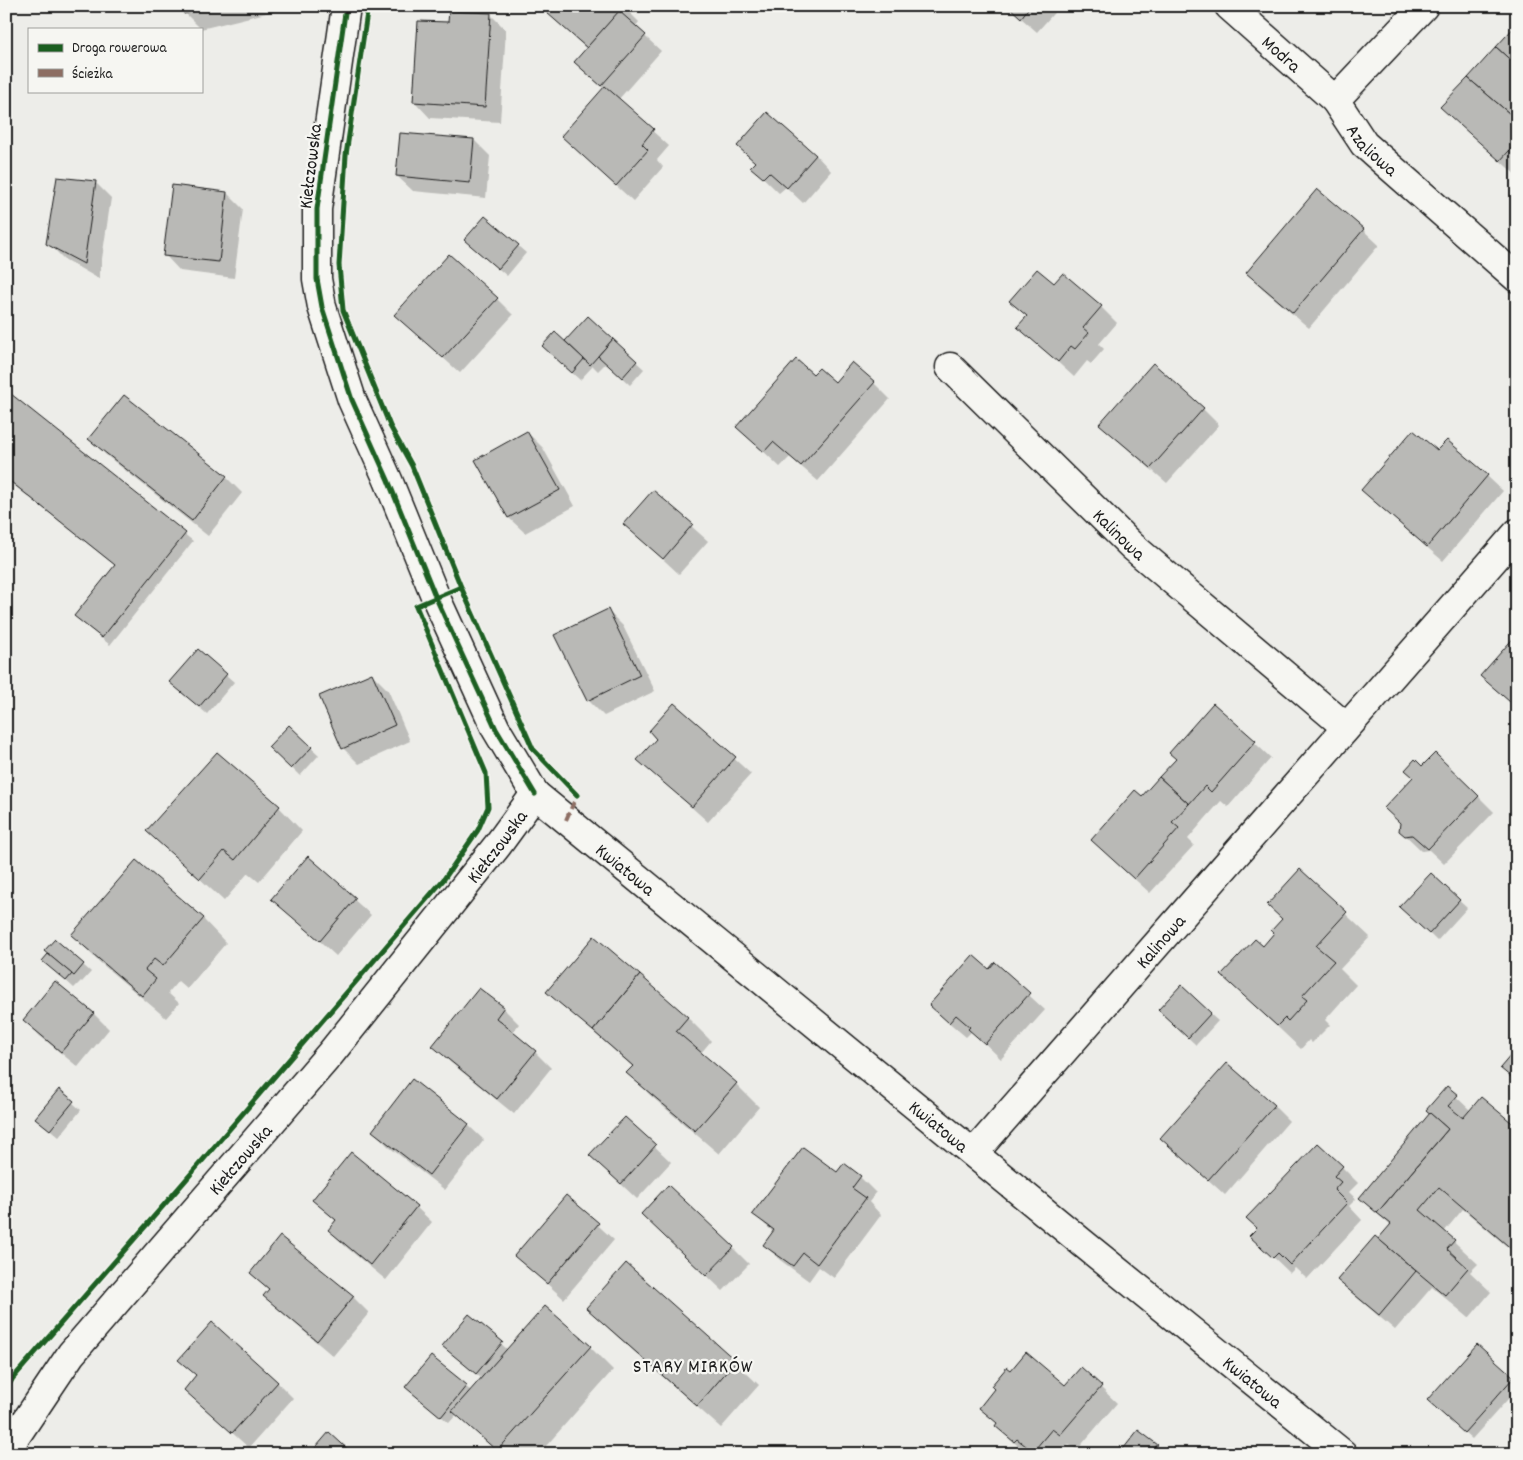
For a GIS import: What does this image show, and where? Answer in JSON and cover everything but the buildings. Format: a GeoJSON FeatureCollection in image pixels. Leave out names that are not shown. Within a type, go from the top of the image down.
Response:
{"type":"FeatureCollection","features":[{"type":"Feature","properties":{"kind":"street","name":"Kiełczowska"},"geometry":{"type":"LineString","coordinates":[[9,1454],[12,1442],[71,1354],[331,1052],[497,846],[535,794],[496,729],[436,598],[388,480],[352,400],[322,307],[318,279],[317,209],[346,6]]}},
{"type":"Feature","properties":{"kind":"street","name":"Modra"},"geometry":{"type":"LineString","coordinates":[[1229,6],[1335,100]]}},
{"type":"Feature","properties":{"kind":"street"},"geometry":{"type":"LineString","coordinates":[[1335,100],[1424,6]]}},
{"type":"Feature","properties":{"kind":"street","name":"Azaliowa"},"geometry":{"type":"LineString","coordinates":[[1335,100],[1364,144],[1517,278]]}},
{"type":"Feature","properties":{"kind":"street","name":"Kalinowa"},"geometry":{"type":"LineString","coordinates":[[950,368],[1132,546],[1346,726]]}},
{"type":"Feature","properties":{"kind":"street","name":"Kalinowa"},"geometry":{"type":"LineString","coordinates":[[974,1153],[1517,533]]}},
{"type":"Feature","properties":{"kind":"street","name":"Kwiatowa"},"geometry":{"type":"LineString","coordinates":[[535,794],[1085,1245],[1344,1454]]}},
{"type":"Feature","properties":{"kind":"marked path"},"geometry":{"type":"LineString","coordinates":[[566,820],[577,795],[575,793]]}},
{"type":"Feature","properties":{"kind":"cycle path"},"geometry":{"type":"LineString","coordinates":[[346,6],[317,209],[317,279],[322,307],[352,400],[388,480],[436,598],[496,729],[535,794]]}},
{"type":"Feature","properties":{"kind":"cycle path"},"geometry":{"type":"LineString","coordinates":[[368,6],[346,155],[339,265],[343,310],[390,426],[412,466],[461,587],[533,749],[577,795]]}},
{"type":"Feature","properties":{"kind":"cycle path"},"geometry":{"type":"LineString","coordinates":[[6,1390],[13,1378],[444,879],[478,830],[488,807],[486,773],[416,606],[461,587]]}},
{"type":"Feature","properties":{"kind":"district","name":"STARY MIRKÓW"},"geometry":{"type":"Point","coordinates":[693,1365]}}]}
